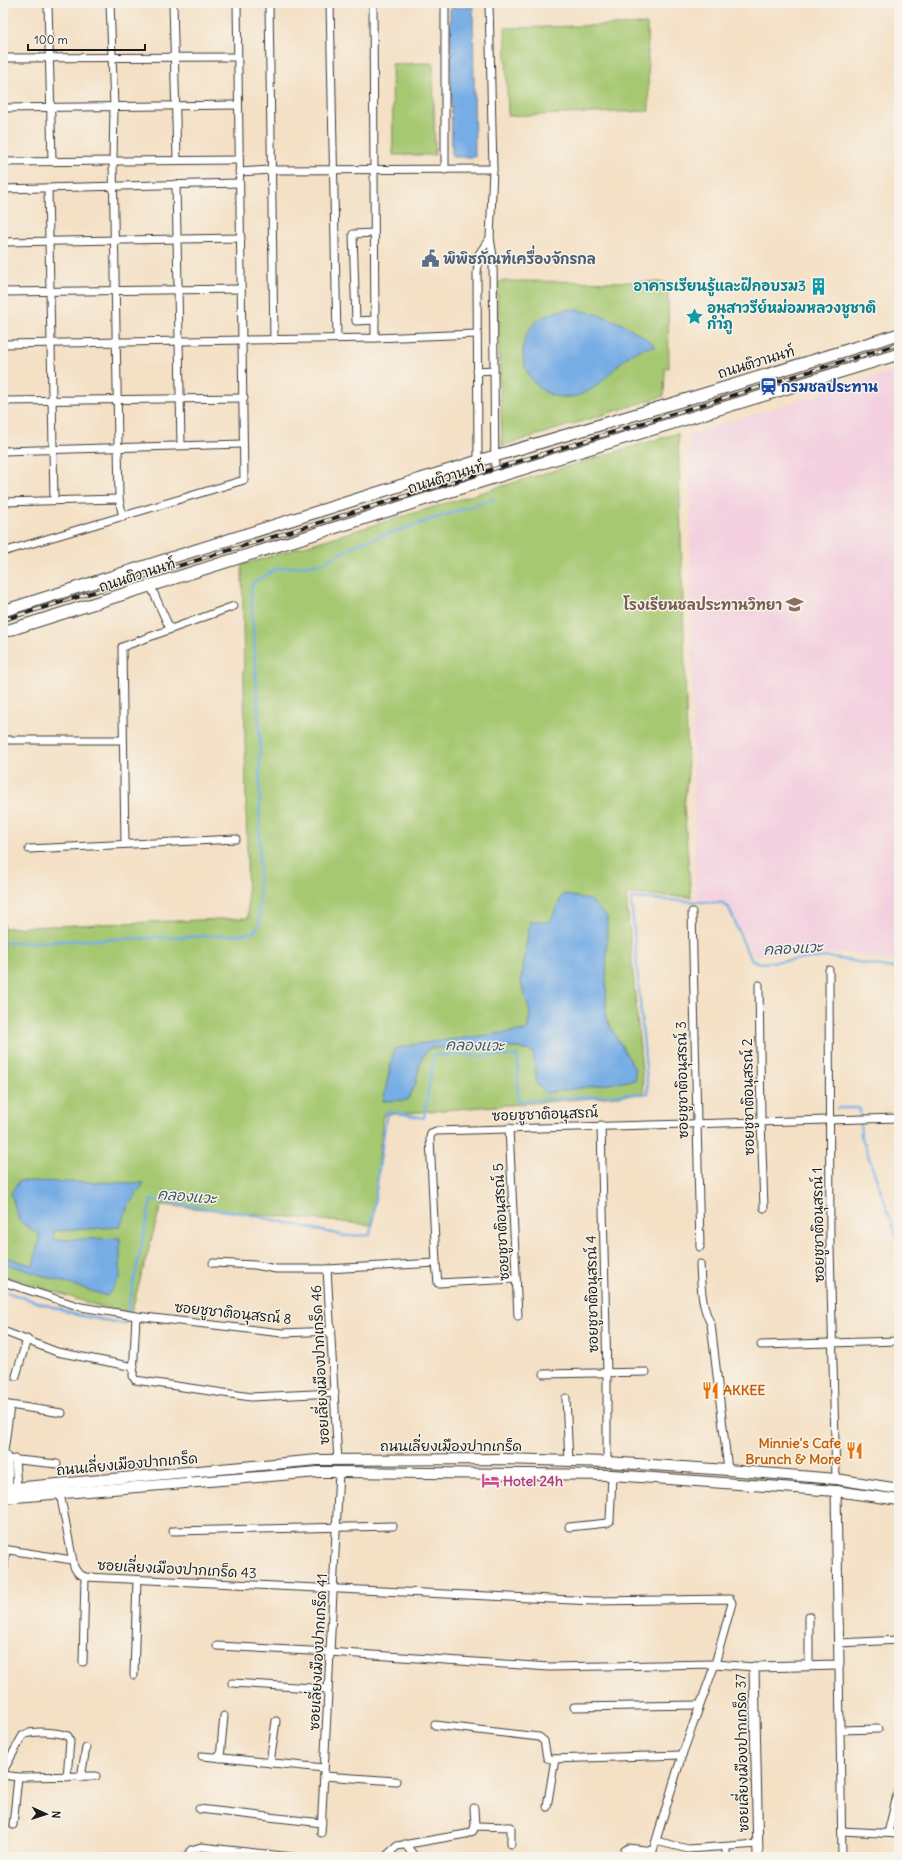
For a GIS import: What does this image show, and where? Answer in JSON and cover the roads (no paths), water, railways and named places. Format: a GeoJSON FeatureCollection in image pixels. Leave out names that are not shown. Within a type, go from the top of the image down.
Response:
{"type":"FeatureCollection","features":[{"type":"Feature","properties":{"kind":"main road","name":"ถนนติวานนท์"},"geometry":{"type":"LineString","coordinates":[[3,611],[478,461],[494,458],[899,334]]}},
{"type":"Feature","properties":{"kind":"main road","name":"ถนนติวานนท์"},"geometry":{"type":"LineString","coordinates":[[3,632],[151,587],[480,482],[899,354]]}},
{"type":"Feature","properties":{"kind":"main road","name":"ถนนเลี่ยงเมืองปากเกร็ด"},"geometry":{"type":"LineString","coordinates":[[8,1491],[318,1460],[503,1459],[607,1462],[728,1470],[836,1480],[899,1489]]}},
{"type":"Feature","properties":{"kind":"main road","name":"ถนนเลี่ยงเมืองปากเกร็ด"},"geometry":{"type":"LineString","coordinates":[[8,1491],[60,1493],[318,1472],[339,1472],[612,1475],[836,1491],[899,1500]]}},
{"type":"Feature","properties":{"kind":"street"},"geometry":{"type":"LineString","coordinates":[[48,3],[52,161]]}},
{"type":"Feature","properties":{"kind":"street"},"geometry":{"type":"LineString","coordinates":[[110,3],[114,106],[113,161],[119,399],[118,447],[120,499],[123,517]]}},
{"type":"Feature","properties":{"kind":"street"},"geometry":{"type":"LineString","coordinates":[[174,3],[177,160]]}},
{"type":"Feature","properties":{"kind":"street"},"geometry":{"type":"LineString","coordinates":[[3,552],[244,480],[244,398],[237,3]]}},
{"type":"Feature","properties":{"kind":"street"},"geometry":{"type":"LineString","coordinates":[[269,3],[274,340]]}},
{"type":"Feature","properties":{"kind":"street"},"geometry":{"type":"LineString","coordinates":[[330,3],[337,338]]}},
{"type":"Feature","properties":{"kind":"street"},"geometry":{"type":"LineString","coordinates":[[372,3],[376,338]]}},
{"type":"Feature","properties":{"kind":"street"},"geometry":{"type":"LineString","coordinates":[[445,3],[446,170]]}},
{"type":"Feature","properties":{"kind":"street"},"geometry":{"type":"LineString","coordinates":[[489,3],[493,169],[490,238],[492,256],[495,478]]}},
{"type":"Feature","properties":{"kind":"street"},"geometry":{"type":"LineString","coordinates":[[3,58],[237,58]]}},
{"type":"Feature","properties":{"kind":"street"},"geometry":{"type":"LineString","coordinates":[[3,108],[238,105]]}},
{"type":"Feature","properties":{"kind":"street"},"geometry":{"type":"LineString","coordinates":[[3,162],[239,160]]}},
{"type":"Feature","properties":{"kind":"street"},"geometry":{"type":"LineString","coordinates":[[239,172],[272,170],[373,171],[493,169]]}},
{"type":"Feature","properties":{"kind":"street"},"geometry":{"type":"LineString","coordinates":[[3,189],[239,183]]}},
{"type":"Feature","properties":{"kind":"street"},"geometry":{"type":"LineString","coordinates":[[176,184],[182,398],[181,445]]}},
{"type":"Feature","properties":{"kind":"street"},"geometry":{"type":"LineString","coordinates":[[48,188],[54,500]]}},
{"type":"Feature","properties":{"kind":"street"},"geometry":{"type":"LineString","coordinates":[[374,234],[353,234],[356,321],[375,320]]}},
{"type":"Feature","properties":{"kind":"street"},"geometry":{"type":"LineString","coordinates":[[3,242],[241,238]]}},
{"type":"Feature","properties":{"kind":"street"},"geometry":{"type":"LineString","coordinates":[[480,482],[478,461],[476,334],[479,254],[490,238]]}},
{"type":"Feature","properties":{"kind":"street"},"geometry":{"type":"LineString","coordinates":[[3,292],[241,289]]}},
{"type":"Feature","properties":{"kind":"street"},"geometry":{"type":"LineString","coordinates":[[3,344],[376,338],[476,334]]}},
{"type":"Feature","properties":{"kind":"street"},"geometry":{"type":"LineString","coordinates":[[477,371],[494,370]]}},
{"type":"Feature","properties":{"kind":"street"},"geometry":{"type":"LineString","coordinates":[[3,401],[244,398]]}},
{"type":"Feature","properties":{"kind":"street"},"geometry":{"type":"LineString","coordinates":[[3,451],[243,444]]}},
{"type":"Feature","properties":{"kind":"street"},"geometry":{"type":"LineString","coordinates":[[3,502],[120,499]]}},
{"type":"Feature","properties":{"kind":"street"},"geometry":{"type":"LineString","coordinates":[[151,587],[170,629]]}},
{"type":"Feature","properties":{"kind":"street"},"geometry":{"type":"LineString","coordinates":[[125,844],[122,740],[122,647],[234,606]]}},
{"type":"Feature","properties":{"kind":"street"},"geometry":{"type":"LineString","coordinates":[[3,740],[122,740]]}},
{"type":"Feature","properties":{"kind":"street"},"geometry":{"type":"LineString","coordinates":[[28,849],[236,839]]}},
{"type":"Feature","properties":{"kind":"street","name":"ซอยชูชาติอนุสรณ์ 3"},"geometry":{"type":"LineString","coordinates":[[692,912],[700,1247]]}},
{"type":"Feature","properties":{"kind":"street","name":"ซอยชูชาติอนุสรณ์ 1"},"geometry":{"type":"LineString","coordinates":[[829,970],[830,1248],[834,1342],[836,1480]]}},
{"type":"Feature","properties":{"kind":"street","name":"ซอยชูชาติอนุสรณ์ 2"},"geometry":{"type":"LineString","coordinates":[[759,985],[764,1208]]}},
{"type":"Feature","properties":{"kind":"street","name":"ซอยชูชาติอนุสรณ์"},"geometry":{"type":"LineString","coordinates":[[436,1264],[430,1138],[431,1133],[436,1131],[761,1120],[899,1118]]}},
{"type":"Feature","properties":{"kind":"street","name":"ซอยชูชาติอนุสรณ์ 4"},"geometry":{"type":"LineString","coordinates":[[601,1125],[607,1374],[607,1462]]}},
{"type":"Feature","properties":{"kind":"street","name":"ซอยชูชาติอนุสรณ์ 5"},"geometry":{"type":"LineString","coordinates":[[509,1128],[518,1316]]}},
{"type":"Feature","properties":{"kind":"street"},"geometry":{"type":"LineString","coordinates":[[213,1263],[255,1265],[276,1268],[327,1269],[436,1264],[438,1283],[516,1280]]}},
{"type":"Feature","properties":{"kind":"street"},"geometry":{"type":"LineString","coordinates":[[700,1264],[701,1287],[706,1313],[711,1324],[728,1470]]}},
{"type":"Feature","properties":{"kind":"street","name":"ซอยเลี่ยงเมืองปากเกร็ด 46"},"geometry":{"type":"LineString","coordinates":[[327,1269],[332,1332],[338,1461]]}},
{"type":"Feature","properties":{"kind":"street","name":"ซอยชูชาติอนุสรณ์ 8"},"geometry":{"type":"LineString","coordinates":[[3,1282],[81,1307],[130,1315],[282,1333],[332,1332]]}},
{"type":"Feature","properties":{"kind":"street"},"geometry":{"type":"LineString","coordinates":[[130,1315],[134,1367],[133,1376],[138,1381],[251,1397],[335,1393]]}},
{"type":"Feature","properties":{"kind":"street"},"geometry":{"type":"LineString","coordinates":[[3,1331],[27,1339],[57,1352],[134,1367]]}},
{"type":"Feature","properties":{"kind":"street"},"geometry":{"type":"LineString","coordinates":[[16,1376],[27,1339]]}},
{"type":"Feature","properties":{"kind":"street"},"geometry":{"type":"LineString","coordinates":[[761,1345],[899,1341]]}},
{"type":"Feature","properties":{"kind":"street"},"geometry":{"type":"LineString","coordinates":[[544,1374],[607,1374],[646,1372]]}},
{"type":"Feature","properties":{"kind":"street"},"geometry":{"type":"LineString","coordinates":[[566,1398],[569,1462]]}},
{"type":"Feature","properties":{"kind":"street"},"geometry":{"type":"LineString","coordinates":[[57,1464],[12,1459],[4,1452],[7,1405],[62,1413]]}},
{"type":"Feature","properties":{"kind":"street"},"geometry":{"type":"LineString","coordinates":[[8,1491],[12,1459]]}},
{"type":"Feature","properties":{"kind":"street","name":"ซอยเลี่ยงเมืองปากเกร็ด 41"},"geometry":{"type":"LineString","coordinates":[[321,1833],[339,1472]]}},
{"type":"Feature","properties":{"kind":"street"},"geometry":{"type":"LineString","coordinates":[[569,1526],[607,1523],[610,1521],[612,1475]]}},
{"type":"Feature","properties":{"kind":"street"},"geometry":{"type":"LineString","coordinates":[[836,1491],[842,1857]]}},
{"type":"Feature","properties":{"kind":"street","name":"ซอยเลี่ยงเมืองปากเกร็ด 43"},"geometry":{"type":"LineString","coordinates":[[60,1493],[72,1560],[76,1571],[86,1577],[334,1590],[594,1601],[730,1598],[732,1602],[715,1664]]}},
{"type":"Feature","properties":{"kind":"street"},"geometry":{"type":"LineString","coordinates":[[173,1531],[337,1526],[393,1526]]}},
{"type":"Feature","properties":{"kind":"street"},"geometry":{"type":"LineString","coordinates":[[3,1576],[4,1549],[72,1560]]}},
{"type":"Feature","properties":{"kind":"street"},"geometry":{"type":"LineString","coordinates":[[83,1662],[86,1577]]}},
{"type":"Feature","properties":{"kind":"street"},"geometry":{"type":"LineString","coordinates":[[134,1675],[137,1580]]}},
{"type":"Feature","properties":{"kind":"street"},"geometry":{"type":"LineString","coordinates":[[809,1616],[809,1666]]}},
{"type":"Feature","properties":{"kind":"street"},"geometry":{"type":"LineString","coordinates":[[839,1643],[899,1640]]}},
{"type":"Feature","properties":{"kind":"street"},"geometry":{"type":"LineString","coordinates":[[217,1646],[549,1667],[715,1664],[754,1667]]}},
{"type":"Feature","properties":{"kind":"street"},"geometry":{"type":"LineString","coordinates":[[624,1857],[624,1851],[628,1848],[652,1851],[682,1755],[715,1664]]}},
{"type":"Feature","properties":{"kind":"street","name":"ซอยเลี่ยงเมืองปากเกร็ด 37"},"geometry":{"type":"LineString","coordinates":[[758,1857],[754,1667],[839,1665]]}},
{"type":"Feature","properties":{"kind":"street"},"geometry":{"type":"LineString","coordinates":[[232,1683],[328,1689]]}},
{"type":"Feature","properties":{"kind":"street"},"geometry":{"type":"LineString","coordinates":[[574,1707],[699,1705]]}},
{"type":"Feature","properties":{"kind":"street"},"geometry":{"type":"LineString","coordinates":[[220,1758],[224,1716]]}},
{"type":"Feature","properties":{"kind":"street"},"geometry":{"type":"LineString","coordinates":[[270,1763],[276,1721]]}},
{"type":"Feature","properties":{"kind":"street"},"geometry":{"type":"LineString","coordinates":[[435,1725],[539,1737],[544,1741],[547,1758],[555,1759],[682,1755]]}},
{"type":"Feature","properties":{"kind":"street"},"geometry":{"type":"LineString","coordinates":[[840,1730],[878,1729]]}},
{"type":"Feature","properties":{"kind":"street"},"geometry":{"type":"LineString","coordinates":[[3,1771],[23,1735],[28,1733],[43,1733],[68,1736],[70,1741],[67,1777]]}},
{"type":"Feature","properties":{"kind":"street"},"geometry":{"type":"LineString","coordinates":[[81,1777],[86,1748]]}},
{"type":"Feature","properties":{"kind":"street"},"geometry":{"type":"LineString","coordinates":[[202,1756],[324,1768]]}},
{"type":"Feature","properties":{"kind":"street"},"geometry":{"type":"LineString","coordinates":[[547,1807],[555,1759]]}},
{"type":"Feature","properties":{"kind":"street"},"geometry":{"type":"LineString","coordinates":[[3,1776],[96,1776]]}},
{"type":"Feature","properties":{"kind":"street"},"geometry":{"type":"LineString","coordinates":[[324,1776],[396,1781]]}},
{"type":"Feature","properties":{"kind":"street"},"geometry":{"type":"LineString","coordinates":[[13,1825],[18,1777]]}},
{"type":"Feature","properties":{"kind":"street"},"geometry":{"type":"LineString","coordinates":[[888,1833],[899,1787]]}},
{"type":"Feature","properties":{"kind":"street"},"geometry":{"type":"LineString","coordinates":[[384,1857],[396,1846],[466,1834],[473,1831],[476,1826],[474,1808]]}},
{"type":"Feature","properties":{"kind":"street"},"geometry":{"type":"LineString","coordinates":[[199,1809],[322,1823]]}},
{"type":"Feature","properties":{"kind":"street"},"geometry":{"type":"LineString","coordinates":[[476,1826],[511,1827],[511,1844]]}},
{"type":"Feature","properties":{"kind":"street"},"geometry":{"type":"LineString","coordinates":[[842,1831],[899,1834]]}},
{"type":"Feature","properties":{"kind":"street"},"geometry":{"type":"LineString","coordinates":[[656,1842],[688,1849],[758,1844]]}},
{"type":"Feature","properties":{"kind":"street"},"geometry":{"type":"LineString","coordinates":[[405,1844],[415,1857]]}},
{"type":"Feature","properties":{"kind":"street"},"geometry":{"type":"LineString","coordinates":[[187,1857],[191,1850],[201,1847],[293,1857]]}},
{"type":"Feature","properties":{"kind":"street"},"geometry":{"type":"LineString","coordinates":[[726,1847],[726,1857]]}},
{"type":"Feature","properties":{"kind":"water"},"geometry":{"type":"Polygon","coordinates":[[[473,7],[475,157],[452,157],[450,8],[473,7]]]}},
{"type":"Feature","properties":{"kind":"water"},"geometry":{"type":"Polygon","coordinates":[[[568,309],[603,316],[615,321],[637,332],[656,347],[642,349],[630,355],[601,382],[590,390],[577,396],[562,397],[550,394],[540,389],[526,370],[523,359],[523,347],[526,335],[533,325],[540,319],[549,314],[568,309]]]}},
{"type":"Feature","properties":{"kind":"water"},"geometry":{"type":"Polygon","coordinates":[[[563,894],[590,900],[607,917],[606,1019],[635,1069],[635,1080],[546,1093],[537,1085],[533,1052],[519,1048],[429,1048],[421,1059],[416,1083],[408,1100],[383,1101],[394,1049],[416,1044],[527,1030],[530,1013],[521,982],[530,921],[550,922],[563,894]]]}},
{"type":"Feature","properties":{"kind":"water"},"geometry":{"type":"Polygon","coordinates":[[[19,1181],[144,1183],[128,1206],[120,1227],[53,1231],[55,1240],[120,1238],[120,1278],[107,1296],[3,1263],[3,1256],[33,1266],[40,1235],[19,1221],[11,1193],[19,1181]]]}},
{"type":"Feature","properties":{"kind":"waterway"},"geometry":{"type":"LineString","coordinates":[[3,943],[237,935],[254,932],[259,925],[260,740],[251,592],[253,583],[276,569],[323,563],[360,543],[494,499]]}},
{"type":"Feature","properties":{"kind":"waterway","name":"คลองแวะ"},"geometry":{"type":"LineString","coordinates":[[3,1291],[77,1315],[125,1324],[151,1200],[248,1214],[345,1236],[370,1235],[387,1111],[424,1118],[434,1055],[518,1056],[518,1101],[648,1093],[631,898],[723,903],[729,908],[749,956],[753,961],[760,963],[828,957],[899,969]]}},
{"type":"Feature","properties":{"kind":"waterway","name":"คลองแวะ"},"geometry":{"type":"LineString","coordinates":[[837,1108],[860,1108],[861,1135],[899,1243]]}},
{"type":"Feature","properties":{"kind":"railway"},"geometry":{"type":"LineString","coordinates":[[3,620],[899,344]]}},
{"type":"Feature","properties":{"kind":"place","name":"พิพิธภัณฑ์เครื่องจักรกล"},"geometry":{"type":"Point","coordinates":[430,259]}},
{"type":"Feature","properties":{"kind":"place","name":"อาคารเรียนรู้และฝึกอบรม3"},"geometry":{"type":"Point","coordinates":[819,286]}},
{"type":"Feature","properties":{"kind":"place","name":"อนุสาวรีย์หม่อมหลวงชูชาติ กำภู"},"geometry":{"type":"Point","coordinates":[694,316]}},
{"type":"Feature","properties":{"kind":"place","name":"กรมชลประทาน"},"geometry":{"type":"Point","coordinates":[768,387]}},
{"type":"Feature","properties":{"kind":"place","name":"โรงเรียนชลประทานวิทยา"},"geometry":{"type":"Point","coordinates":[795,605]}},
{"type":"Feature","properties":{"kind":"place","name":"AKKEE"},"geometry":{"type":"Point","coordinates":[710,1390]}},
{"type":"Feature","properties":{"kind":"place","name":"Minnie's Cafe Brunch & More"},"geometry":{"type":"Point","coordinates":[854,1451]}},
{"type":"Feature","properties":{"kind":"place","name":"Hotel 24h"},"geometry":{"type":"Point","coordinates":[490,1481]}}]}
